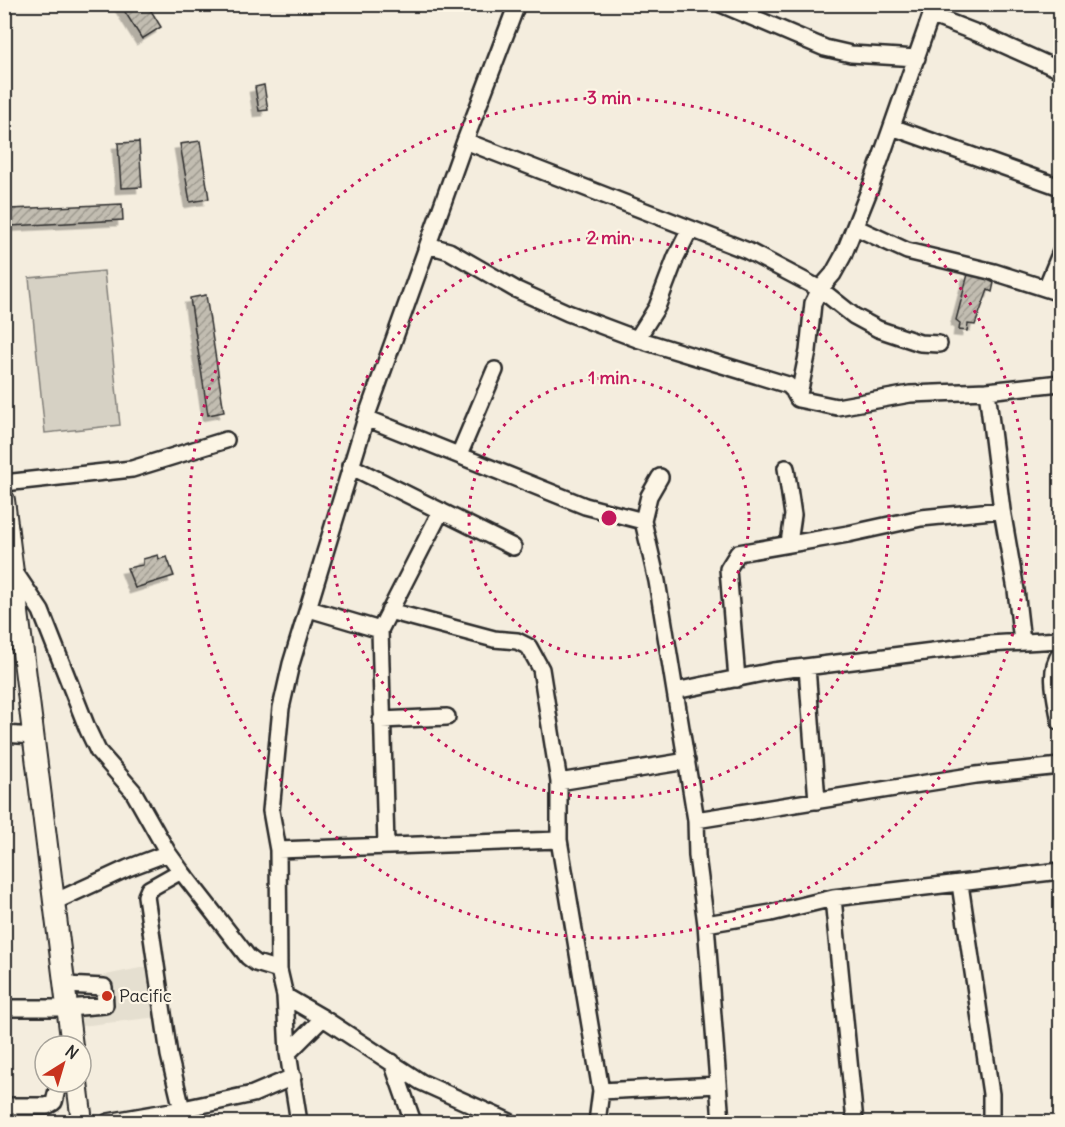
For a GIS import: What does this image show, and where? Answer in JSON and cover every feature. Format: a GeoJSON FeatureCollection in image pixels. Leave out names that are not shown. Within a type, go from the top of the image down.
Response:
{"type":"FeatureCollection","features":[{"type":"Feature","properties":{"kind":"main road"},"geometry":{"type":"LineString","coordinates":[[4,501],[71,1034]]}},
{"type":"Feature","properties":{"kind":"main road"},"geometry":{"type":"LineString","coordinates":[[78,1094],[82,1122]]}},
{"type":"Feature","properties":{"kind":"street"},"geometry":{"type":"LineString","coordinates":[[299,1122],[288,1053],[285,996],[279,970],[278,850],[271,811],[281,708],[291,664],[366,418],[465,141],[517,4]]}},
{"type":"Feature","properties":{"kind":"street"},"geometry":{"type":"LineString","coordinates":[[721,4],[825,48],[859,55],[917,58]]}},
{"type":"Feature","properties":{"kind":"street"},"geometry":{"type":"LineString","coordinates":[[798,399],[808,351],[813,303],[843,256],[855,227],[934,10],[982,35],[1060,70]]}},
{"type":"Feature","properties":{"kind":"street"},"geometry":{"type":"LineString","coordinates":[[892,126],[1060,187]]}},
{"type":"Feature","properties":{"kind":"street"},"geometry":{"type":"LineString","coordinates":[[465,141],[748,252],[820,289],[854,316],[878,329],[920,343],[939,344]]}},
{"type":"Feature","properties":{"kind":"street"},"geometry":{"type":"LineString","coordinates":[[855,227],[908,251],[994,272],[1060,293]]}},
{"type":"Feature","properties":{"kind":"street"},"geometry":{"type":"LineString","coordinates":[[638,339],[657,307],[676,257],[690,229]]}},
{"type":"Feature","properties":{"kind":"street"},"geometry":{"type":"LineString","coordinates":[[428,246],[449,251],[515,289],[568,312],[638,339],[788,385],[794,390],[798,399]]}},
{"type":"Feature","properties":{"kind":"street"},"geometry":{"type":"LineString","coordinates":[[1046,288],[1060,254]]}},
{"type":"Feature","properties":{"kind":"street"},"geometry":{"type":"LineString","coordinates":[[459,455],[495,370]]}},
{"type":"Feature","properties":{"kind":"street"},"geometry":{"type":"LineString","coordinates":[[798,399],[837,407],[910,394],[987,391],[1060,383]]}},
{"type":"Feature","properties":{"kind":"street"},"geometry":{"type":"LineString","coordinates":[[987,391],[1022,642]]}},
{"type":"Feature","properties":{"kind":"street"},"geometry":{"type":"LineString","coordinates":[[366,418],[585,506],[643,521]]}},
{"type":"Feature","properties":{"kind":"street"},"geometry":{"type":"LineString","coordinates":[[4,483],[132,469],[226,440]]}},
{"type":"Feature","properties":{"kind":"street"},"geometry":{"type":"LineString","coordinates":[[350,466],[513,547]]}},
{"type":"Feature","properties":{"kind":"street"},"geometry":{"type":"LineString","coordinates":[[786,468],[793,515],[789,543]]}},
{"type":"Feature","properties":{"kind":"street"},"geometry":{"type":"LineString","coordinates":[[660,477],[649,496],[643,521],[657,581],[696,820],[697,856],[706,924],[721,1122]]}},
{"type":"Feature","properties":{"kind":"street"},"geometry":{"type":"LineString","coordinates":[[737,679],[728,569],[738,553],[849,534],[921,518],[1002,510]]}},
{"type":"Feature","properties":{"kind":"street"},"geometry":{"type":"LineString","coordinates":[[386,846],[380,630],[441,511]]}},
{"type":"Feature","properties":{"kind":"street"},"geometry":{"type":"LineString","coordinates":[[14,571],[41,611],[98,751],[133,791],[168,853],[248,957],[256,963],[279,970]]}},
{"type":"Feature","properties":{"kind":"street"},"geometry":{"type":"LineString","coordinates":[[309,609],[380,630]]}},
{"type":"Feature","properties":{"kind":"street"},"geometry":{"type":"LineString","coordinates":[[389,611],[494,639],[517,641],[529,647],[540,669],[559,782],[559,840],[601,1091],[597,1122]]}},
{"type":"Feature","properties":{"kind":"street"},"geometry":{"type":"LineString","coordinates":[[675,691],[807,667],[989,644],[1053,640],[1059,656],[1055,682],[1060,722]]}},
{"type":"Feature","properties":{"kind":"street"},"geometry":{"type":"LineString","coordinates":[[807,667],[817,801]]}},
{"type":"Feature","properties":{"kind":"street"},"geometry":{"type":"LineString","coordinates":[[381,720],[447,717]]}},
{"type":"Feature","properties":{"kind":"street"},"geometry":{"type":"LineString","coordinates":[[4,734],[33,736]]}},
{"type":"Feature","properties":{"kind":"street"},"geometry":{"type":"LineString","coordinates":[[559,782],[687,761]]}},
{"type":"Feature","properties":{"kind":"street"},"geometry":{"type":"LineString","coordinates":[[696,820],[976,775],[1060,766]]}},
{"type":"Feature","properties":{"kind":"street"},"geometry":{"type":"LineString","coordinates":[[278,850],[559,840]]}},
{"type":"Feature","properties":{"kind":"street"},"geometry":{"type":"LineString","coordinates":[[54,902],[128,868],[168,853]]}},
{"type":"Feature","properties":{"kind":"street"},"geometry":{"type":"LineString","coordinates":[[181,871],[149,889],[146,896],[169,1055],[184,1116]]}},
{"type":"Feature","properties":{"kind":"street"},"geometry":{"type":"LineString","coordinates":[[706,924],[771,913],[833,898],[1060,871]]}},
{"type":"Feature","properties":{"kind":"street"},"geometry":{"type":"LineString","coordinates":[[960,884],[991,1094],[991,1122]]}},
{"type":"Feature","properties":{"kind":"street"},"geometry":{"type":"LineString","coordinates":[[833,898],[855,1122]]}},
{"type":"Feature","properties":{"kind":"street"},"geometry":{"type":"LineString","coordinates":[[4,1008],[68,1008],[105,1005],[105,987],[66,985]]}},
{"type":"Feature","properties":{"kind":"street"},"geometry":{"type":"LineString","coordinates":[[285,996],[427,1086],[510,1122]]}},
{"type":"Feature","properties":{"kind":"street"},"geometry":{"type":"LineString","coordinates":[[288,1053],[323,1018]]}},
{"type":"Feature","properties":{"kind":"street"},"geometry":{"type":"LineString","coordinates":[[392,1062],[413,1122]]}},
{"type":"Feature","properties":{"kind":"street"},"geometry":{"type":"LineString","coordinates":[[108,1122],[184,1116],[253,1094],[293,1077]]}},
{"type":"Feature","properties":{"kind":"street"},"geometry":{"type":"LineString","coordinates":[[601,1091],[717,1085]]}},
{"type":"Feature","properties":{"kind":"street"},"geometry":{"type":"LineString","coordinates":[[4,1106],[47,1106],[54,1102],[56,1094]]}},
{"type":"Feature","properties":{"kind":"shaded area"},"geometry":{"type":"Polygon","coordinates":[[[104,271],[120,425],[45,433],[29,278],[104,271]]]}},
{"type":"Feature","properties":{"kind":"shaded area"},"geometry":{"type":"Polygon","coordinates":[[[150,966],[158,1017],[81,1026],[76,981],[150,966]]]}},
{"type":"Feature","properties":{"kind":"building"},"geometry":{"type":"Polygon","coordinates":[[[120,4],[147,4],[161,27],[142,39],[120,4]]]}},
{"type":"Feature","properties":{"kind":"building"},"geometry":{"type":"Polygon","coordinates":[[[264,85],[268,110],[259,111],[255,87],[264,85]]]}},
{"type":"Feature","properties":{"kind":"building"},"geometry":{"type":"Polygon","coordinates":[[[200,141],[209,199],[190,202],[180,144],[200,141]]]}},
{"type":"Feature","properties":{"kind":"building"},"geometry":{"type":"Polygon","coordinates":[[[139,142],[142,187],[121,188],[118,143],[139,142]]]}},
{"type":"Feature","properties":{"kind":"building"},"geometry":{"type":"Polygon","coordinates":[[[122,204],[123,220],[11,226],[10,209],[122,204]]]}},
{"type":"Feature","properties":{"kind":"building"},"geometry":{"type":"Polygon","coordinates":[[[968,274],[980,276],[994,283],[992,292],[988,290],[975,325],[968,324],[967,331],[959,330],[960,323],[956,320],[968,274]]]}},
{"type":"Feature","properties":{"kind":"building"},"geometry":{"type":"Polygon","coordinates":[[[206,295],[224,412],[208,415],[190,298],[206,295]]]}},
{"type":"Feature","properties":{"kind":"building"},"geometry":{"type":"Polygon","coordinates":[[[158,555],[159,559],[167,557],[174,576],[135,588],[127,568],[143,565],[143,559],[158,555]]]}},
{"type":"Feature","properties":{"kind":"place","name":"Pacific"},"geometry":{"type":"Point","coordinates":[107,996]}}]}
